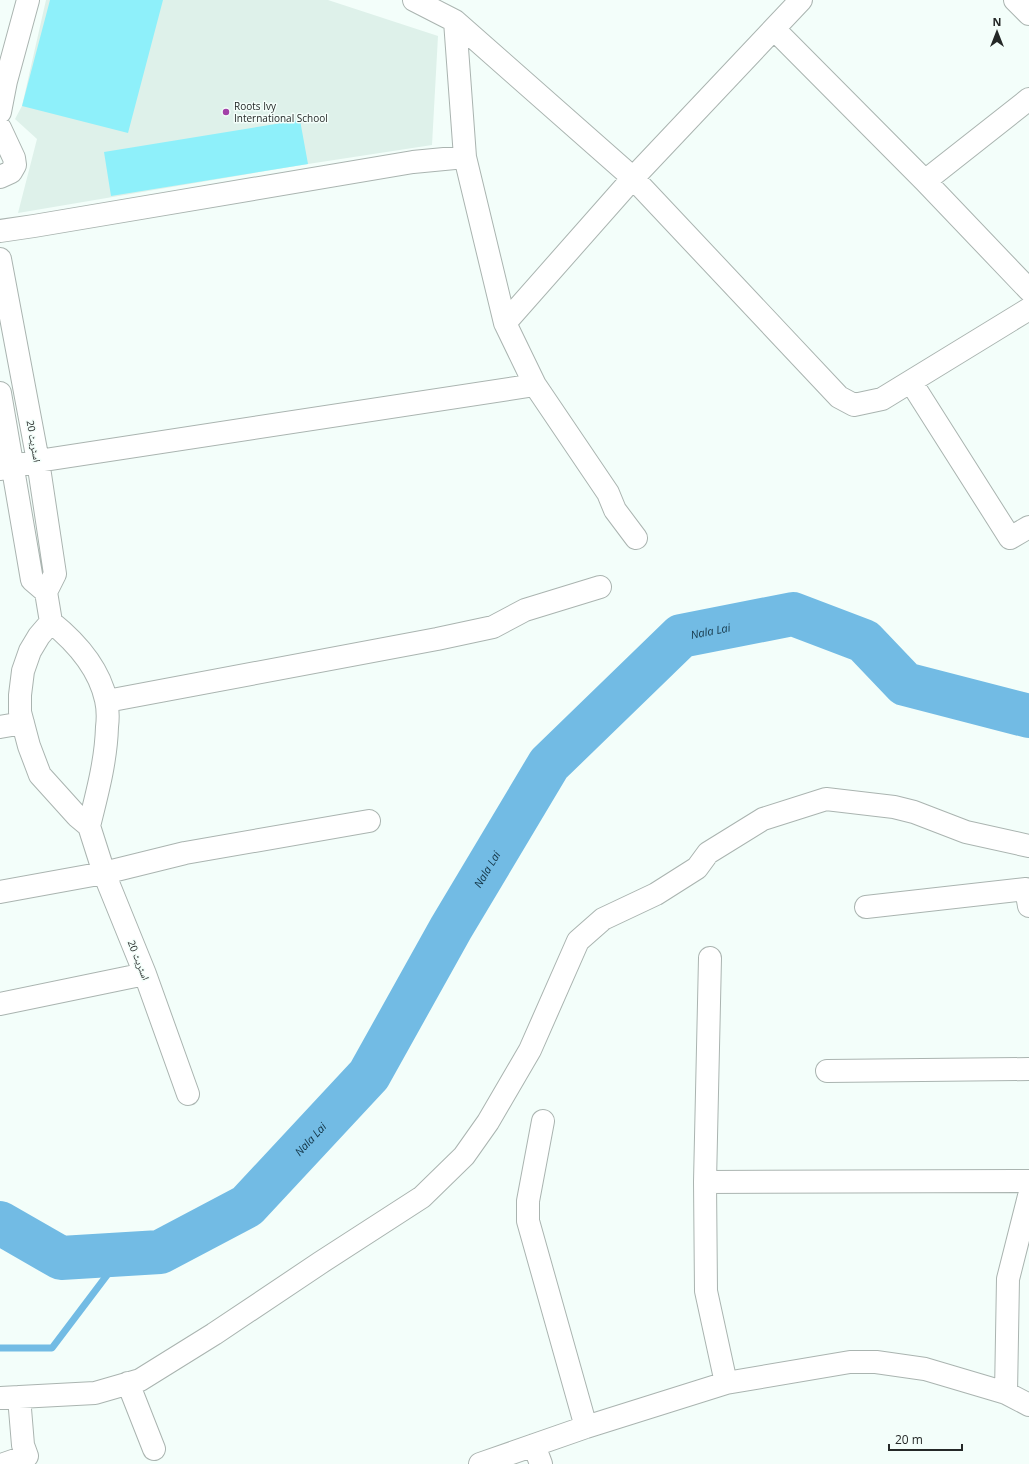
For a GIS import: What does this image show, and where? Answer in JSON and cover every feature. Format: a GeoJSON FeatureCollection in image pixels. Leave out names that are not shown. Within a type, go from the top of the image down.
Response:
{"type":"FeatureCollection","features":[{"type":"Feature","properties":{"kind":"street"},"geometry":{"type":"LineString","coordinates":[[0,112],[3,80],[28,0]]}},
{"type":"Feature","properties":{"kind":"street"},"geometry":{"type":"LineString","coordinates":[[414,0],[455,21],[633,178],[839,397],[854,405],[882,399],[1029,309]]}},
{"type":"Feature","properties":{"kind":"street"},"geometry":{"type":"LineString","coordinates":[[505,323],[633,178],[801,0]]}},
{"type":"Feature","properties":{"kind":"street"},"geometry":{"type":"LineString","coordinates":[[1015,0],[1029,14]]}},
{"type":"Feature","properties":{"kind":"street"},"geometry":{"type":"LineString","coordinates":[[455,21],[465,157],[505,323],[535,385],[608,493],[615,510],[636,538]]}},
{"type":"Feature","properties":{"kind":"street"},"geometry":{"type":"LineString","coordinates":[[774,29],[925,181],[1029,290]]}},
{"type":"Feature","properties":{"kind":"street"},"geometry":{"type":"LineString","coordinates":[[925,181],[1029,99]]}},
{"type":"Feature","properties":{"kind":"street"},"geometry":{"type":"LineString","coordinates":[[0,128],[14,158],[15,165],[11,172],[0,177]]}},
{"type":"Feature","properties":{"kind":"street"},"geometry":{"type":"LineString","coordinates":[[0,231],[413,162],[465,157]]}},
{"type":"Feature","properties":{"kind":"street","name":"اسٹریٹ 20"},"geometry":{"type":"LineString","coordinates":[[0,259],[38,461],[54,574],[46,592]]}},
{"type":"Feature","properties":{"kind":"street"},"geometry":{"type":"LineString","coordinates":[[911,382],[1010,538],[1029,527]]}},
{"type":"Feature","properties":{"kind":"street"},"geometry":{"type":"LineString","coordinates":[[7,468],[38,461],[535,385]]}},
{"type":"Feature","properties":{"kind":"street"},"geometry":{"type":"LineString","coordinates":[[0,393],[7,468],[32,580],[46,592],[51,622],[68,636],[90,662],[101,682],[107,701],[108,716],[106,747],[97,796],[89,826],[77,816],[40,775],[29,746],[20,712],[20,695],[23,671],[30,651],[39,636],[51,622]]}},
{"type":"Feature","properties":{"kind":"street"},"geometry":{"type":"LineString","coordinates":[[107,701],[437,639],[493,627],[525,610],[600,587]]}},
{"type":"Feature","properties":{"kind":"street"},"geometry":{"type":"LineString","coordinates":[[0,726],[23,723]]}},
{"type":"Feature","properties":{"kind":"street"},"geometry":{"type":"LineString","coordinates":[[4,1464],[27,1456],[9,1397],[95,1393],[140,1380],[214,1334],[422,1197],[464,1156],[488,1122],[530,1050],[578,941],[603,919],[656,894],[697,868],[708,854],[736,835],[763,820],[826,799],[894,807],[914,812],[966,832],[1029,846]]}},
{"type":"Feature","properties":{"kind":"street"},"geometry":{"type":"LineString","coordinates":[[0,892],[104,872],[185,853],[369,821]]}},
{"type":"Feature","properties":{"kind":"street","name":"اسٹریٹ 20"},"geometry":{"type":"LineString","coordinates":[[89,826],[104,872],[145,974],[188,1094]]}},
{"type":"Feature","properties":{"kind":"street"},"geometry":{"type":"LineString","coordinates":[[866,907],[1026,889],[1029,906]]}},
{"type":"Feature","properties":{"kind":"street"},"geometry":{"type":"LineString","coordinates":[[710,958],[705,1182],[706,1290],[726,1383]]}},
{"type":"Feature","properties":{"kind":"street"},"geometry":{"type":"LineString","coordinates":[[0,1004],[145,974]]}},
{"type":"Feature","properties":{"kind":"street"},"geometry":{"type":"LineString","coordinates":[[826,1071],[1029,1069]]}},
{"type":"Feature","properties":{"kind":"street"},"geometry":{"type":"LineString","coordinates":[[543,1121],[528,1201],[528,1221],[586,1427]]}},
{"type":"Feature","properties":{"kind":"street"},"geometry":{"type":"LineString","coordinates":[[705,1182],[1029,1181]]}},
{"type":"Feature","properties":{"kind":"street"},"geometry":{"type":"LineString","coordinates":[[1006,1393],[1008,1279],[1029,1196]]}},
{"type":"Feature","properties":{"kind":"street"},"geometry":{"type":"LineString","coordinates":[[480,1464],[538,1454],[586,1427],[726,1383],[850,1362],[876,1362],[925,1369],[1006,1393],[1029,1405]]}},
{"type":"Feature","properties":{"kind":"street"},"geometry":{"type":"LineString","coordinates":[[128,1383],[154,1449]]}},
{"type":"Feature","properties":{"kind":"shaded area","name":"Roots Ivy International School"},"geometry":{"type":"Polygon","coordinates":[[[46,0],[328,0],[438,36],[432,145],[308,164],[18,213],[37,139],[15,119],[22,106],[46,0]]]}},
{"type":"Feature","properties":{"kind":"building"},"geometry":{"type":"Polygon","coordinates":[[[50,0],[163,0],[128,133],[22,106],[50,0]]]}},
{"type":"Feature","properties":{"kind":"building"},"geometry":{"type":"Polygon","coordinates":[[[300,120],[308,164],[111,196],[104,152],[300,120]]]}},
{"type":"Feature","properties":{"kind":"waterway","name":"Nala Lai"},"geometry":{"type":"LineString","coordinates":[[0,1223],[61,1258],[160,1252],[247,1206],[369,1075],[451,928],[549,764],[681,636],[793,614],[864,641],[905,684],[1029,716]]}},
{"type":"Feature","properties":{"kind":"waterway"},"geometry":{"type":"LineString","coordinates":[[0,1348],[52,1348],[123,1254]]}},
{"type":"Feature","properties":{"kind":"place","name":"Roots Ivy International School"},"geometry":{"type":"Point","coordinates":[226,112]}}]}
